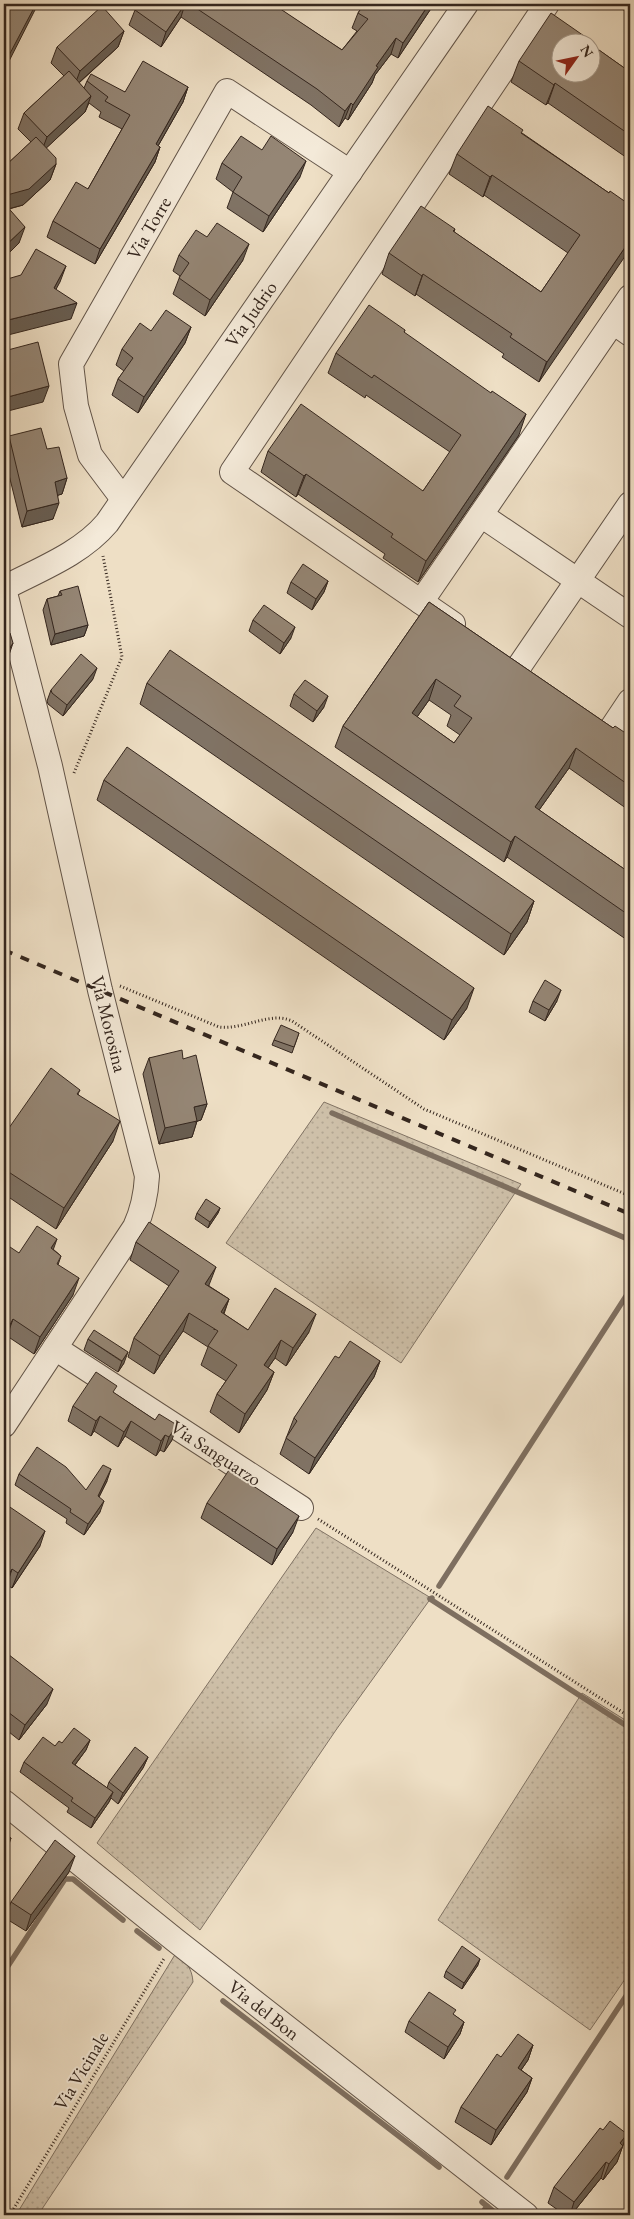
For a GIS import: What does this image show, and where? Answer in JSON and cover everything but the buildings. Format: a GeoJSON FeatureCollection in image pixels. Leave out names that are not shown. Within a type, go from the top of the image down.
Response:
{"type":"FeatureCollection","features":[{"type":"Feature","properties":{"kind":"street","name":"Via Judrio"},"geometry":{"type":"LineString","coordinates":[[4,589],[74,550],[99,533],[466,4]]}},
{"type":"Feature","properties":{"kind":"street"},"geometry":{"type":"LineString","coordinates":[[470,635],[232,472],[547,4]]}},
{"type":"Feature","properties":{"kind":"street","name":"Via Torre"},"geometry":{"type":"LineString","coordinates":[[123,499],[90,455],[76,406],[71,364],[227,91],[350,172]]}},
{"type":"Feature","properties":{"kind":"street"},"geometry":{"type":"LineString","coordinates":[[421,602],[481,515],[622,328],[630,297]]}},
{"type":"Feature","properties":{"kind":"street"},"geometry":{"type":"LineString","coordinates":[[518,668],[630,504]]}},
{"type":"Feature","properties":{"kind":"street"},"geometry":{"type":"LineString","coordinates":[[481,515],[630,616]]}},
{"type":"Feature","properties":{"kind":"street","name":"Via Morosina"},"geometry":{"type":"LineString","coordinates":[[4,589],[59,808],[96,976],[147,1176],[142,1213],[135,1227],[4,1425]]}},
{"type":"Feature","properties":{"kind":"street"},"geometry":{"type":"LineString","coordinates":[[630,701],[602,726],[630,745]]}},
{"type":"Feature","properties":{"kind":"street","name":"Via Sanguarzo"},"geometry":{"type":"LineString","coordinates":[[55,1348],[301,1508]]}},
{"type":"Feature","properties":{"kind":"street","name":"Via del Bon"},"geometry":{"type":"LineString","coordinates":[[4,1802],[175,1940],[526,2215]]}},
{"type":"Feature","properties":{"kind":"path"},"geometry":{"type":"LineString","coordinates":[[59,808],[122,658],[99,533]]}},
{"type":"Feature","properties":{"kind":"path"},"geometry":{"type":"LineString","coordinates":[[96,976],[219,1027],[237,1027],[275,1017],[284,1017],[292,1020],[424,1109],[630,1196]]}},
{"type":"Feature","properties":{"kind":"path"},"geometry":{"type":"LineString","coordinates":[[301,1508],[630,1717]]}},
{"type":"Feature","properties":{"kind":"path","name":"Via Vicinale"},"geometry":{"type":"LineString","coordinates":[[10,2215],[175,1940]]}},
{"type":"Feature","properties":{"kind":"shaded area"},"geometry":{"type":"Polygon","coordinates":[[[324,1102],[521,1184],[401,1363],[226,1243],[324,1102]]]}},
{"type":"Feature","properties":{"kind":"shaded area"},"geometry":{"type":"Polygon","coordinates":[[[316,1528],[431,1598],[336,1730],[200,1930],[97,1843],[316,1528]]]}},
{"type":"Feature","properties":{"kind":"shaded area"},"geometry":{"type":"Polygon","coordinates":[[[582,1693],[630,1723],[630,1972],[590,2030],[438,1920],[582,1693]]]}},
{"type":"Feature","properties":{"kind":"shaded area"},"geometry":{"type":"Polygon","coordinates":[[[176,1953],[188,1966],[193,1982],[38,2215],[16,2215],[176,1953]]]}},
{"type":"Feature","properties":{"kind":"waterway"},"geometry":{"type":"LineString","coordinates":[[332,1113],[630,1240]]}},
{"type":"Feature","properties":{"kind":"waterway"},"geometry":{"type":"LineString","coordinates":[[439,1586],[630,1290]]}},
{"type":"Feature","properties":{"kind":"waterway"},"geometry":{"type":"LineString","coordinates":[[432,1598],[430,1599],[630,1728]]}},
{"type":"Feature","properties":{"kind":"waterway"},"geometry":{"type":"LineString","coordinates":[[4,1972],[65,1879],[73,1879],[123,1920]]}},
{"type":"Feature","properties":{"kind":"waterway"},"geometry":{"type":"LineString","coordinates":[[137,1931],[159,1948]]}},
{"type":"Feature","properties":{"kind":"waterway"},"geometry":{"type":"LineString","coordinates":[[507,2177],[630,1990]]}},
{"type":"Feature","properties":{"kind":"waterway"},"geometry":{"type":"LineString","coordinates":[[223,2001],[439,2167]]}},
{"type":"Feature","properties":{"kind":"waterway"},"geometry":{"type":"LineString","coordinates":[[482,2202],[493,2211]]}},
{"type":"Feature","properties":{"kind":"waterway"},"geometry":{"type":"LineString","coordinates":[[481,2215],[487,2206]]}},
{"type":"Feature","properties":{"kind":"railway"},"geometry":{"type":"LineString","coordinates":[[4,950],[630,1214]]}}]}
